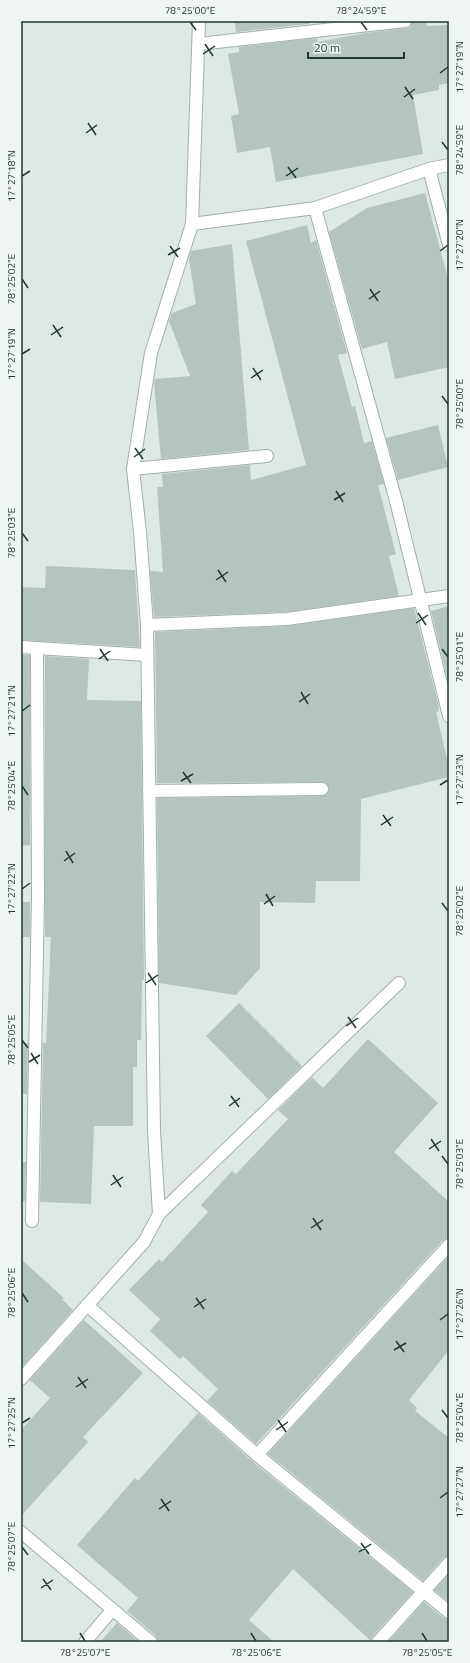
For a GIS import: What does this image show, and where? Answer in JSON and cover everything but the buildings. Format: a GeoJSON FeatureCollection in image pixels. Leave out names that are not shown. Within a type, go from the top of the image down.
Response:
{"type":"FeatureCollection","features":[{"type":"Feature","properties":{"kind":"street"},"geometry":{"type":"LineString","coordinates":[[159,1214],[154,1131],[147,625],[134,469],[151,353],[192,224],[199,21]]}},
{"type":"Feature","properties":{"kind":"street"},"geometry":{"type":"LineString","coordinates":[[199,44],[405,21]]}},
{"type":"Feature","properties":{"kind":"street"},"geometry":{"type":"LineString","coordinates":[[192,224],[315,208],[429,169],[449,165]]}},
{"type":"Feature","properties":{"kind":"street"},"geometry":{"type":"LineString","coordinates":[[429,169],[449,245]]}},
{"type":"Feature","properties":{"kind":"street"},"geometry":{"type":"LineString","coordinates":[[315,208],[396,501],[449,716]]}},
{"type":"Feature","properties":{"kind":"street"},"geometry":{"type":"LineString","coordinates":[[134,469],[267,456]]}},
{"type":"Feature","properties":{"kind":"street"},"geometry":{"type":"LineString","coordinates":[[147,625],[287,619],[449,596]]}},
{"type":"Feature","properties":{"kind":"street"},"geometry":{"type":"LineString","coordinates":[[21,647],[147,655]]}},
{"type":"Feature","properties":{"kind":"street"},"geometry":{"type":"LineString","coordinates":[[32,1220],[38,897],[38,648]]}},
{"type":"Feature","properties":{"kind":"street"},"geometry":{"type":"LineString","coordinates":[[149,791],[322,789]]}},
{"type":"Feature","properties":{"kind":"street"},"geometry":{"type":"LineString","coordinates":[[21,1379],[144,1242],[159,1214],[399,983]]}},
{"type":"Feature","properties":{"kind":"street"},"geometry":{"type":"LineString","coordinates":[[257,1455],[449,1245]]}},
{"type":"Feature","properties":{"kind":"street"},"geometry":{"type":"LineString","coordinates":[[87,1305],[257,1455],[424,1590],[449,1612]]}},
{"type":"Feature","properties":{"kind":"street"},"geometry":{"type":"LineString","coordinates":[[21,1532],[112,1610],[152,1642]]}},
{"type":"Feature","properties":{"kind":"street"},"geometry":{"type":"LineString","coordinates":[[378,1642],[449,1563]]}},
{"type":"Feature","properties":{"kind":"street"},"geometry":{"type":"LineString","coordinates":[[85,1642],[112,1610]]}}]}
